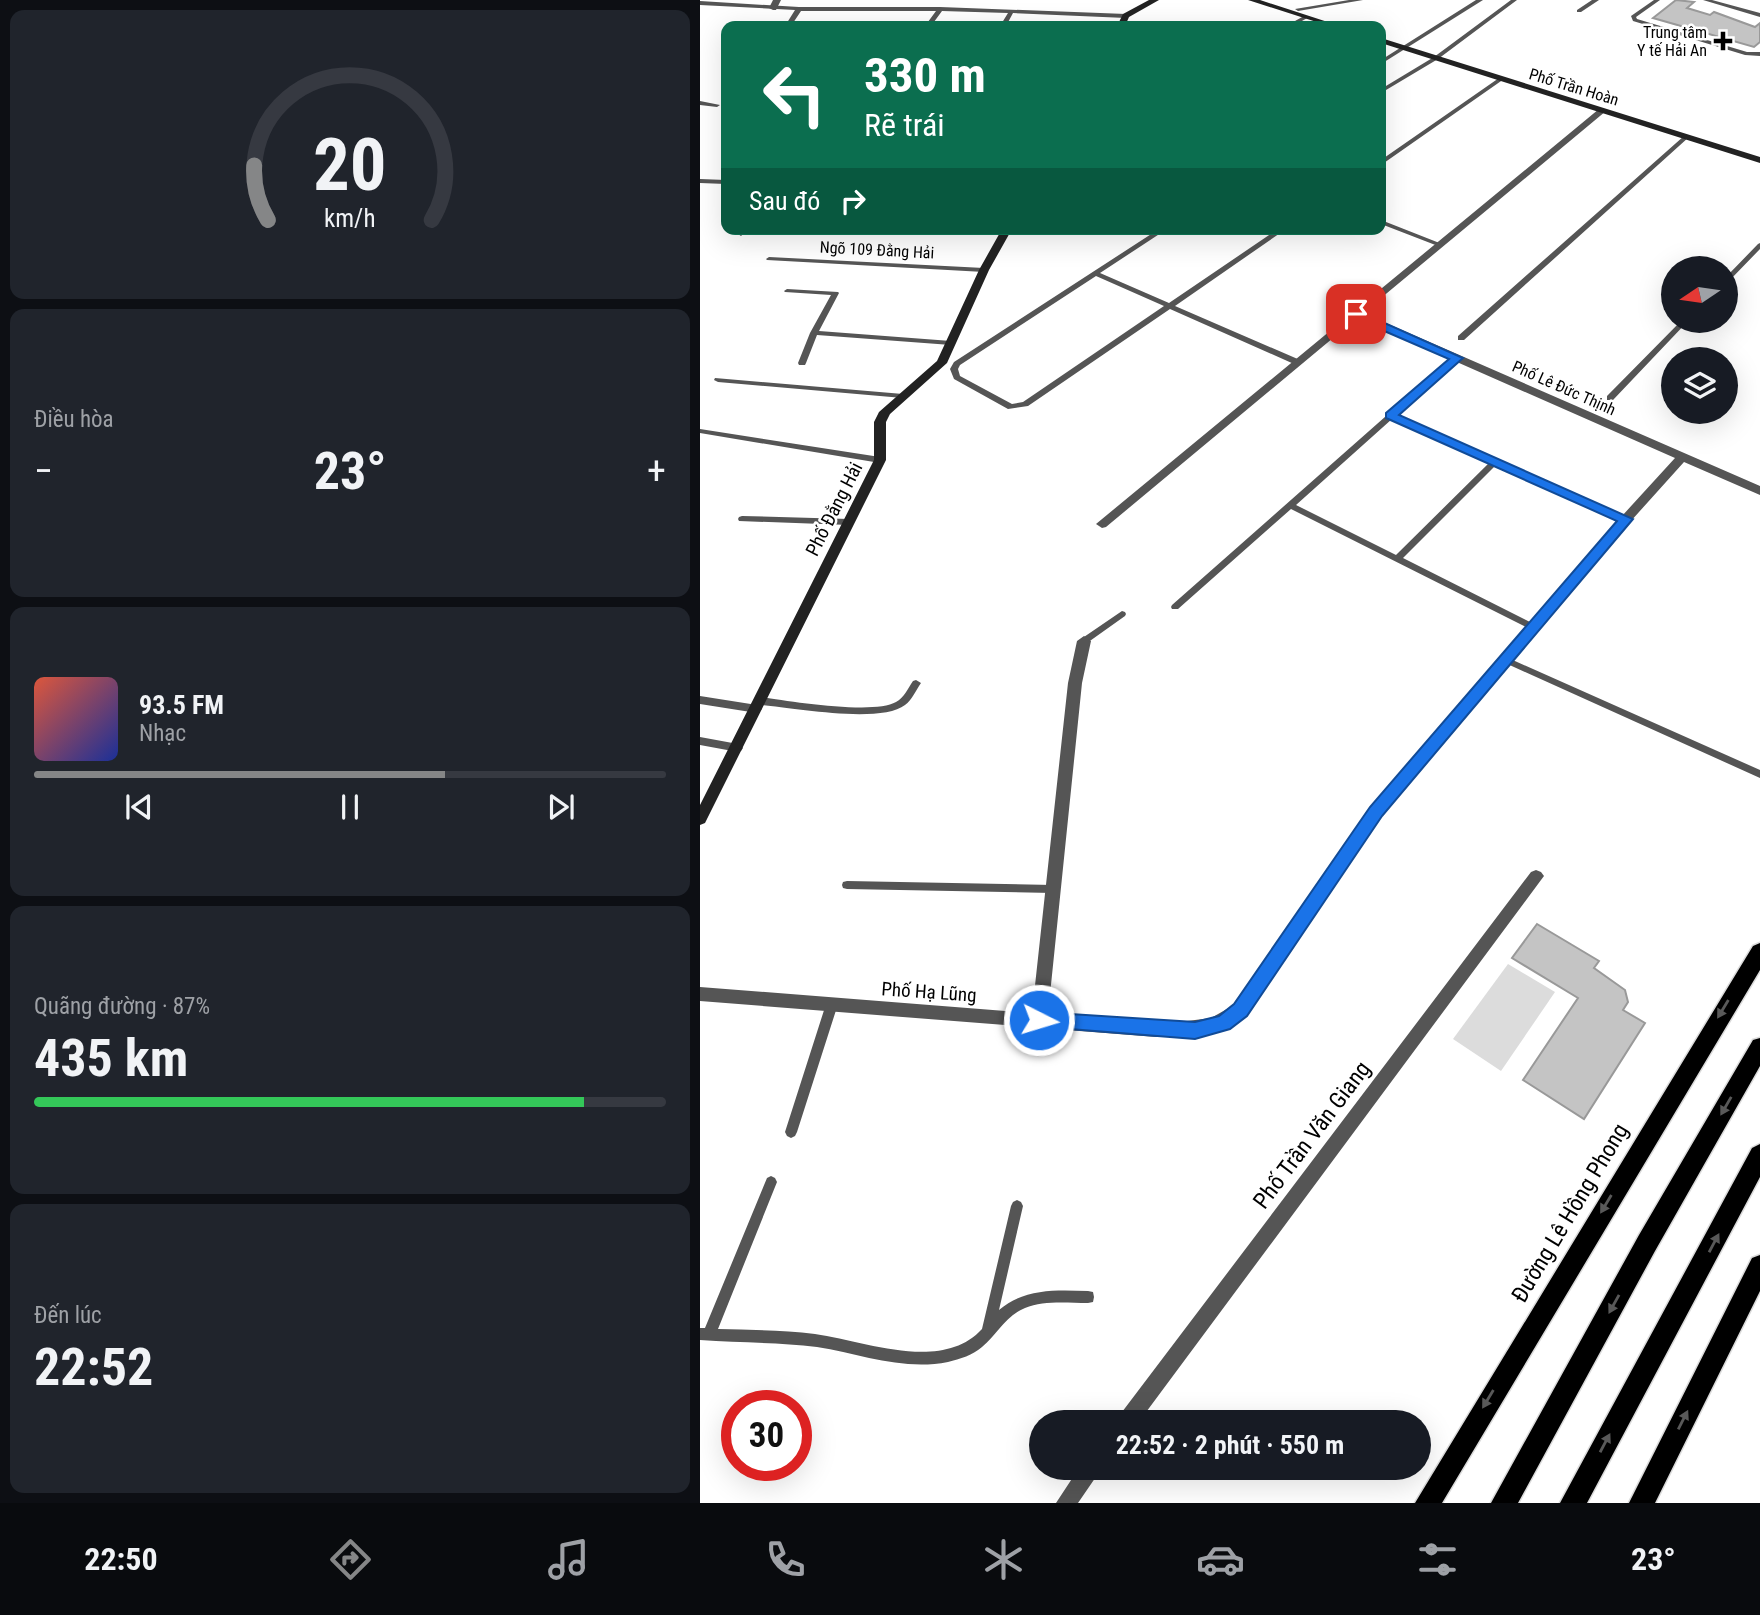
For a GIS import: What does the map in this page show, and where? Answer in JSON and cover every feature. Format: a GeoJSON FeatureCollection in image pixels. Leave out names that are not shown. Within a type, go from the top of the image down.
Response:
{"type":"FeatureCollection","features":[{"type":"Feature","properties":{"kind":"main road","name":"Đường Lê Hồng Phong"},"geometry":{"type":"LineString","coordinates":[[1428,1503],[1754,977],[1760,952]]}},
{"type":"Feature","properties":{"kind":"main road"},"geometry":{"type":"LineString","coordinates":[[1504,1503],[1760,1047]]}},
{"type":"Feature","properties":{"kind":"main road"},"geometry":{"type":"LineString","coordinates":[[1573,1503],[1760,1155]]}},
{"type":"Feature","properties":{"kind":"main road"},"geometry":{"type":"LineString","coordinates":[[1642,1503],[1760,1266]]}},
{"type":"Feature","properties":{"kind":"street"},"geometry":{"type":"LineString","coordinates":[[1124,21],[1126,16],[1155,0]]}},
{"type":"Feature","properties":{"kind":"street"},"geometry":{"type":"LineString","coordinates":[[1252,0],[1295,11],[1319,21]]}},
{"type":"Feature","properties":{"kind":"street","name":"Phố Trần Hoàn"},"geometry":{"type":"LineString","coordinates":[[1386,42],[1760,160]]}},
{"type":"Feature","properties":{"kind":"street"},"geometry":{"type":"LineString","coordinates":[[1102,524],[1602,111]]}},
{"type":"Feature","properties":{"kind":"street","name":"Phố Đằng Hải"},"geometry":{"type":"LineString","coordinates":[[700,819],[738,748],[880,460],[880,422],[885,412],[935,371],[1004,235]]}},
{"type":"Feature","properties":{"kind":"street","name":"Phố Lê Đức Thịnh"},"geometry":{"type":"LineString","coordinates":[[1356,314],[1760,491]]}},
{"type":"Feature","properties":{"kind":"street","name":"Phố Hạ Lũng"},"geometry":{"type":"LineString","coordinates":[[700,994],[1182,1030],[1224,1023],[1240,1010],[1376,811],[1626,519],[1682,458]]}},
{"type":"Feature","properties":{"kind":"street"},"geometry":{"type":"LineString","coordinates":[[1039,1020],[1075,683],[1084,641]]}},
{"type":"Feature","properties":{"kind":"street","name":"Phố Trần Văn Giang"},"geometry":{"type":"LineString","coordinates":[[1136,1410],[1536,876]]}},
{"type":"Feature","properties":{"kind":"street"},"geometry":{"type":"LineString","coordinates":[[1066,1503],[1083,1480]]}},
{"type":"Feature","properties":{"kind":"lane"},"geometry":{"type":"LineString","coordinates":[[1295,11],[1311,0]]}},
{"type":"Feature","properties":{"kind":"lane"},"geometry":{"type":"LineString","coordinates":[[1295,11],[1360,0]]}},
{"type":"Feature","properties":{"kind":"lane"},"geometry":{"type":"LineString","coordinates":[[1386,59],[1480,0]]}},
{"type":"Feature","properties":{"kind":"lane"},"geometry":{"type":"LineString","coordinates":[[1386,88],[1436,58],[1514,0]]}},
{"type":"Feature","properties":{"kind":"lane"},"geometry":{"type":"LineString","coordinates":[[1579,11],[1596,0]]}},
{"type":"Feature","properties":{"kind":"lane"},"geometry":{"type":"LineString","coordinates":[[1657,0],[1633,17],[1635,20],[1747,54],[1760,54]]}},
{"type":"Feature","properties":{"kind":"lane"},"geometry":{"type":"LineString","coordinates":[[1706,0],[1760,15]]}},
{"type":"Feature","properties":{"kind":"lane"},"geometry":{"type":"LineString","coordinates":[[1734,8],[1744,0]]}},
{"type":"Feature","properties":{"kind":"lane"},"geometry":{"type":"LineString","coordinates":[[700,3],[775,4],[799,9],[940,9],[1126,16]]}},
{"type":"Feature","properties":{"kind":"lane"},"geometry":{"type":"LineString","coordinates":[[791,21],[799,9]]}},
{"type":"Feature","properties":{"kind":"lane"},"geometry":{"type":"LineString","coordinates":[[932,21],[940,9]]}},
{"type":"Feature","properties":{"kind":"lane"},"geometry":{"type":"LineString","coordinates":[[1006,21],[1012,11]]}},
{"type":"Feature","properties":{"kind":"lane"},"geometry":{"type":"LineString","coordinates":[[1298,21],[1306,17]]}},
{"type":"Feature","properties":{"kind":"lane"},"geometry":{"type":"LineString","coordinates":[[1386,160],[1501,79]]}},
{"type":"Feature","properties":{"kind":"lane"},"geometry":{"type":"LineString","coordinates":[[700,103],[717,105]]}},
{"type":"Feature","properties":{"kind":"lane"},"geometry":{"type":"LineString","coordinates":[[1461,338],[1686,137]]}},
{"type":"Feature","properties":{"kind":"lane"},"geometry":{"type":"LineString","coordinates":[[700,181],[721,182]]}},
{"type":"Feature","properties":{"kind":"lane"},"geometry":{"type":"LineString","coordinates":[[1386,224],[1440,245]]}},
{"type":"Feature","properties":{"kind":"lane"},"geometry":{"type":"LineString","coordinates":[[1155,235],[957,364],[954,369],[957,377],[1011,407],[1021,406],[1274,235]]}},
{"type":"Feature","properties":{"kind":"lane"},"geometry":{"type":"LineString","coordinates":[[1738,268],[1760,245]]}},
{"type":"Feature","properties":{"kind":"lane","name":"Ngõ 109 Đằng Hải"},"geometry":{"type":"LineString","coordinates":[[769,259],[984,270]]}},
{"type":"Feature","properties":{"kind":"lane"},"geometry":{"type":"LineString","coordinates":[[1096,274],[1297,362]]}},
{"type":"Feature","properties":{"kind":"lane"},"geometry":{"type":"LineString","coordinates":[[787,291],[836,293],[814,333],[802,363]]}},
{"type":"Feature","properties":{"kind":"lane"},"geometry":{"type":"LineString","coordinates":[[814,333],[951,343]]}},
{"type":"Feature","properties":{"kind":"lane"},"geometry":{"type":"LineString","coordinates":[[1610,398],[1673,333]]}},
{"type":"Feature","properties":{"kind":"lane"},"geometry":{"type":"LineString","coordinates":[[1175,607],[1457,358]]}},
{"type":"Feature","properties":{"kind":"lane"},"geometry":{"type":"LineString","coordinates":[[718,380],[903,396]]}},
{"type":"Feature","properties":{"kind":"lane"},"geometry":{"type":"LineString","coordinates":[[1391,416],[1626,519]]}},
{"type":"Feature","properties":{"kind":"lane"},"geometry":{"type":"LineString","coordinates":[[700,431],[880,460]]}},
{"type":"Feature","properties":{"kind":"lane"},"geometry":{"type":"LineString","coordinates":[[1397,559],[1495,462]]}},
{"type":"Feature","properties":{"kind":"lane"},"geometry":{"type":"LineString","coordinates":[[1290,505],[1535,628]]}},
{"type":"Feature","properties":{"kind":"lane"},"geometry":{"type":"LineString","coordinates":[[742,519],[849,522]]}},
{"type":"Feature","properties":{"kind":"lane"},"geometry":{"type":"LineString","coordinates":[[1084,641],[1122,614]]}},
{"type":"Feature","properties":{"kind":"lane"},"geometry":{"type":"LineString","coordinates":[[1506,660],[1760,774]]}},
{"type":"Feature","properties":{"kind":"lane"},"geometry":{"type":"LineString","coordinates":[[700,700],[880,709],[905,700],[916,683]]}},
{"type":"Feature","properties":{"kind":"lane"},"geometry":{"type":"LineString","coordinates":[[700,741],[738,748]]}},
{"type":"Feature","properties":{"kind":"lane"},"geometry":{"type":"LineString","coordinates":[[847,885],[1053,890]]}},
{"type":"Feature","properties":{"kind":"lane"},"geometry":{"type":"LineString","coordinates":[[791,1132],[832,1004]]}},
{"type":"Feature","properties":{"kind":"lane"},"geometry":{"type":"LineString","coordinates":[[771,1182],[704,1334],[817,1341],[863,1352],[909,1357],[946,1356],[962,1351],[986,1337],[1000,1317],[1021,1303],[1055,1297],[1088,1297]]}},
{"type":"Feature","properties":{"kind":"lane"},"geometry":{"type":"LineString","coordinates":[[986,1337],[1017,1206]]}},
{"type":"Feature","properties":{"kind":"shaded area"},"geometry":{"type":"Polygon","coordinates":[[[1508,964],[1555,992],[1501,1071],[1453,1039],[1508,964]]]}},
{"type":"Feature","properties":{"kind":"building"},"geometry":{"type":"Polygon","coordinates":[[[1676,0],[1694,2],[1687,8],[1710,15],[1714,12],[1755,27],[1760,23],[1760,42],[1754,47],[1653,18],[1676,0]]]}},
{"type":"Feature","properties":{"kind":"building"},"geometry":{"type":"Polygon","coordinates":[[[1537,924],[1599,961],[1594,968],[1625,990],[1628,1002],[1623,1010],[1645,1023],[1584,1119],[1523,1080],[1578,998],[1512,958],[1537,924]]]}},
{"type":"Feature","properties":{"kind":"place","name":"Trung tâm Y tế Hải An"},"geometry":{"type":"Point","coordinates":[1723,41]}},
{"type":"Feature","properties":{"kind":"route"},"geometry":{"type":"LineString","coordinates":[[1039,1020],[1156,1030],[1195,1030],[1224,1023],[1240,1010],[1376,811],[1626,519],[1391,416],[1457,358],[1356,314]]}}]}
